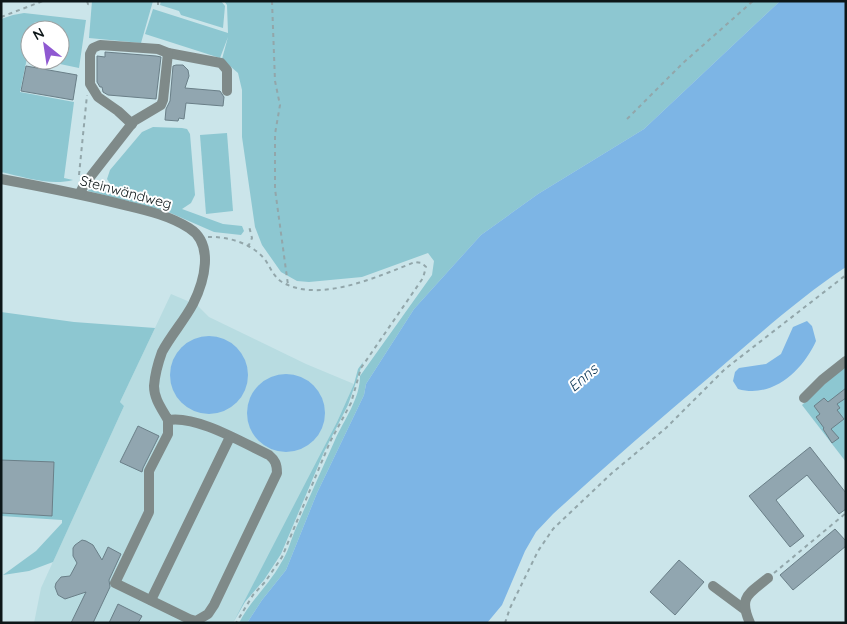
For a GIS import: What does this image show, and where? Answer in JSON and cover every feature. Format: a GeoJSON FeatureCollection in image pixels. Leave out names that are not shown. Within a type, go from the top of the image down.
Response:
{"type":"FeatureCollection","features":[{"type":"Feature","properties":{"kind":"street"},"geometry":{"type":"LineString","coordinates":[[132,124],[98,96],[90,84],[90,54],[95,47],[100,45],[158,49],[168,53],[221,63],[227,70],[227,91]]}},
{"type":"Feature","properties":{"kind":"street"},"geometry":{"type":"LineString","coordinates":[[80,193],[84,185],[132,124],[141,116],[161,105],[168,53]]}},
{"type":"Feature","properties":{"kind":"street","name":"Steinwändweg"},"geometry":{"type":"LineString","coordinates":[[1,179],[80,193],[172,219],[196,233],[200,240]]}},
{"type":"Feature","properties":{"kind":"street"},"geometry":{"type":"LineString","coordinates":[[168,420],[175,419],[207,426],[274,459],[277,466],[277,473],[214,605],[208,614],[196,621],[115,583],[149,512],[149,471],[168,434],[168,420],[155,394],[158,362],[193,304],[204,268],[205,258],[200,240]]}},
{"type":"Feature","properties":{"kind":"street"},"geometry":{"type":"LineString","coordinates":[[804,398],[822,380],[846,361]]}},
{"type":"Feature","properties":{"kind":"street"},"geometry":{"type":"LineString","coordinates":[[151,600],[230,437]]}},
{"type":"Feature","properties":{"kind":"street"},"geometry":{"type":"LineString","coordinates":[[750,623],[744,609],[744,602],[748,595],[768,578]]}},
{"type":"Feature","properties":{"kind":"street"},"geometry":{"type":"LineString","coordinates":[[712,586],[744,609]]}},
{"type":"Feature","properties":{"kind":"path"},"geometry":{"type":"LineString","coordinates":[[1,17],[43,1]]}},
{"type":"Feature","properties":{"kind":"path"},"geometry":{"type":"LineString","coordinates":[[87,1],[92,6]]}},
{"type":"Feature","properties":{"kind":"path"},"geometry":{"type":"LineString","coordinates":[[158,1],[158,7]]}},
{"type":"Feature","properties":{"kind":"path"},"geometry":{"type":"LineString","coordinates":[[272,1],[275,81],[280,105],[275,134],[275,189],[288,285]]}},
{"type":"Feature","properties":{"kind":"path"},"geometry":{"type":"LineString","coordinates":[[627,119],[682,63],[753,1]]}},
{"type":"Feature","properties":{"kind":"path"},"geometry":{"type":"LineString","coordinates":[[79,174],[85,103],[87,94],[93,90]]}},
{"type":"Feature","properties":{"kind":"path"},"geometry":{"type":"LineString","coordinates":[[248,246],[252,238],[249,226]]}},
{"type":"Feature","properties":{"kind":"path"},"geometry":{"type":"LineString","coordinates":[[200,240],[212,236],[248,246],[265,260],[276,277],[288,285],[310,290],[364,282],[415,262],[425,265],[426,271],[424,278],[361,368],[351,403],[330,442],[282,557],[249,601],[236,623]]}},
{"type":"Feature","properties":{"kind":"path"},"geometry":{"type":"LineString","coordinates":[[505,623],[510,608],[538,551],[553,529],[612,473],[666,428],[725,369],[846,275]]}},
{"type":"Feature","properties":{"kind":"path"},"geometry":{"type":"LineString","coordinates":[[768,578],[846,513]]}},
{"type":"Feature","properties":{"kind":"shaded area"},"geometry":{"type":"Polygon","coordinates":[[[92,1],[153,1],[141,43],[89,38],[92,1]]]}},
{"type":"Feature","properties":{"kind":"shaded area"},"geometry":{"type":"Polygon","coordinates":[[[161,1],[221,1],[225,6],[223,28],[181,15],[179,11],[160,5],[161,1]]]}},
{"type":"Feature","properties":{"kind":"shaded area"},"geometry":{"type":"Polygon","coordinates":[[[224,1],[780,1],[644,129],[538,194],[481,235],[414,309],[366,384],[364,395],[317,493],[286,570],[262,600],[247,623],[239,623],[286,555],[330,451],[351,409],[357,393],[360,376],[432,275],[434,261],[428,253],[362,277],[309,282],[297,281],[281,272],[262,245],[255,227],[242,137],[242,90],[238,73],[222,59],[228,37],[220,58],[145,34],[153,9],[228,33],[227,5],[224,1]]]}},
{"type":"Feature","properties":{"kind":"shaded area"},"geometry":{"type":"Polygon","coordinates":[[[24,13],[86,20],[79,68],[70,66],[70,20],[20,20],[20,70],[25,70],[20,92],[74,102],[64,178],[73,180],[64,182],[46,181],[1,172],[1,19],[24,13]]]}},
{"type":"Feature","properties":{"kind":"shaded area"},"geometry":{"type":"Polygon","coordinates":[[[153,127],[182,128],[187,129],[190,134],[195,195],[191,203],[182,209],[223,224],[242,226],[244,231],[241,235],[214,232],[166,211],[88,191],[92,186],[114,190],[107,179],[110,170],[142,132],[153,127]]]}},
{"type":"Feature","properties":{"kind":"shaded area"},"geometry":{"type":"Polygon","coordinates":[[[227,133],[233,211],[206,214],[200,135],[227,133]]]}},
{"type":"Feature","properties":{"kind":"shaded area"},"geometry":{"type":"Polygon","coordinates":[[[171,294],[197,305],[209,317],[306,364],[354,384],[311,475],[233,623],[34,623],[41,588],[124,406],[120,402],[171,294]]]}},
{"type":"Feature","properties":{"kind":"shaded area"},"geometry":{"type":"Polygon","coordinates":[[[1,312],[74,322],[155,328],[120,402],[124,406],[53,562],[29,571],[3,575],[36,551],[62,523],[62,520],[1,516],[1,312]]]}},
{"type":"Feature","properties":{"kind":"shaded area"},"geometry":{"type":"Polygon","coordinates":[[[363,362],[348,405],[324,452],[281,554],[264,580],[245,602],[233,623],[337,422],[354,384],[358,369],[363,362]]]}},
{"type":"Feature","properties":{"kind":"shaded area"},"geometry":{"type":"Polygon","coordinates":[[[846,364],[846,462],[802,405],[846,364]]]}},
{"type":"Feature","properties":{"kind":"water","name":"Enns"},"geometry":{"type":"Polygon","coordinates":[[[780,1],[846,1],[846,267],[811,292],[762,332],[632,443],[553,514],[536,532],[525,551],[502,605],[487,623],[247,623],[262,600],[286,570],[317,493],[364,395],[366,384],[414,309],[481,235],[538,194],[644,129],[780,1]]]}},
{"type":"Feature","properties":{"kind":"water"},"geometry":{"type":"Polygon","coordinates":[[[807,321],[812,326],[816,341],[795,372],[775,386],[763,390],[738,389],[733,381],[735,372],[739,368],[766,364],[781,354],[793,327],[807,321]]]}},
{"type":"Feature","properties":{"kind":"water"},"geometry":{"type":"Polygon","coordinates":[[[209,336],[224,339],[236,348],[245,360],[248,375],[245,390],[236,402],[224,411],[209,414],[194,411],[182,402],[173,390],[170,375],[173,360],[182,348],[194,339],[209,336]]]}},
{"type":"Feature","properties":{"kind":"water"},"geometry":{"type":"Polygon","coordinates":[[[286,374],[301,377],[318,391],[322,398],[325,413],[322,428],[308,445],[301,449],[286,452],[271,449],[254,435],[250,428],[247,413],[250,398],[264,381],[271,377],[286,374]]]}},
{"type":"Feature","properties":{"kind":"building"},"geometry":{"type":"Polygon","coordinates":[[[105,52],[161,57],[156,99],[108,95],[103,92],[102,87],[97,82],[97,56],[105,57],[105,52]]]}},
{"type":"Feature","properties":{"kind":"building"},"geometry":{"type":"Polygon","coordinates":[[[183,65],[188,70],[189,76],[185,88],[220,91],[224,97],[223,106],[186,103],[184,119],[179,118],[178,121],[165,120],[166,109],[170,101],[173,66],[183,65]]]}},
{"type":"Feature","properties":{"kind":"building"},"geometry":{"type":"Polygon","coordinates":[[[25,70],[49,70],[77,75],[73,100],[21,91],[25,70]]]}},
{"type":"Feature","properties":{"kind":"building"},"geometry":{"type":"Polygon","coordinates":[[[846,388],[846,398],[837,404],[840,408],[837,410],[844,419],[831,429],[839,438],[832,443],[816,417],[820,414],[814,406],[824,398],[828,402],[846,388]]]}},
{"type":"Feature","properties":{"kind":"building"},"geometry":{"type":"Polygon","coordinates":[[[138,426],[159,436],[142,472],[120,462],[138,426]]]}},
{"type":"Feature","properties":{"kind":"building"},"geometry":{"type":"Polygon","coordinates":[[[810,447],[846,493],[846,509],[839,514],[807,475],[776,500],[804,536],[790,547],[749,496],[810,447]]]}},
{"type":"Feature","properties":{"kind":"building"},"geometry":{"type":"Polygon","coordinates":[[[1,460],[54,462],[52,516],[1,513],[1,460]]]}},
{"type":"Feature","properties":{"kind":"building"},"geometry":{"type":"Polygon","coordinates":[[[835,529],[846,541],[846,546],[793,590],[780,575],[835,529]]]}},
{"type":"Feature","properties":{"kind":"building"},"geometry":{"type":"Polygon","coordinates":[[[82,540],[93,545],[102,560],[108,547],[121,554],[109,580],[110,587],[93,623],[71,623],[86,592],[65,599],[58,595],[55,587],[61,577],[70,576],[77,563],[73,556],[73,548],[82,540]]]}},
{"type":"Feature","properties":{"kind":"building"},"geometry":{"type":"Polygon","coordinates":[[[679,560],[704,582],[675,615],[650,592],[679,560]]]}},
{"type":"Feature","properties":{"kind":"building"},"geometry":{"type":"Polygon","coordinates":[[[118,604],[142,616],[138,623],[109,623],[118,604]]]}}]}
